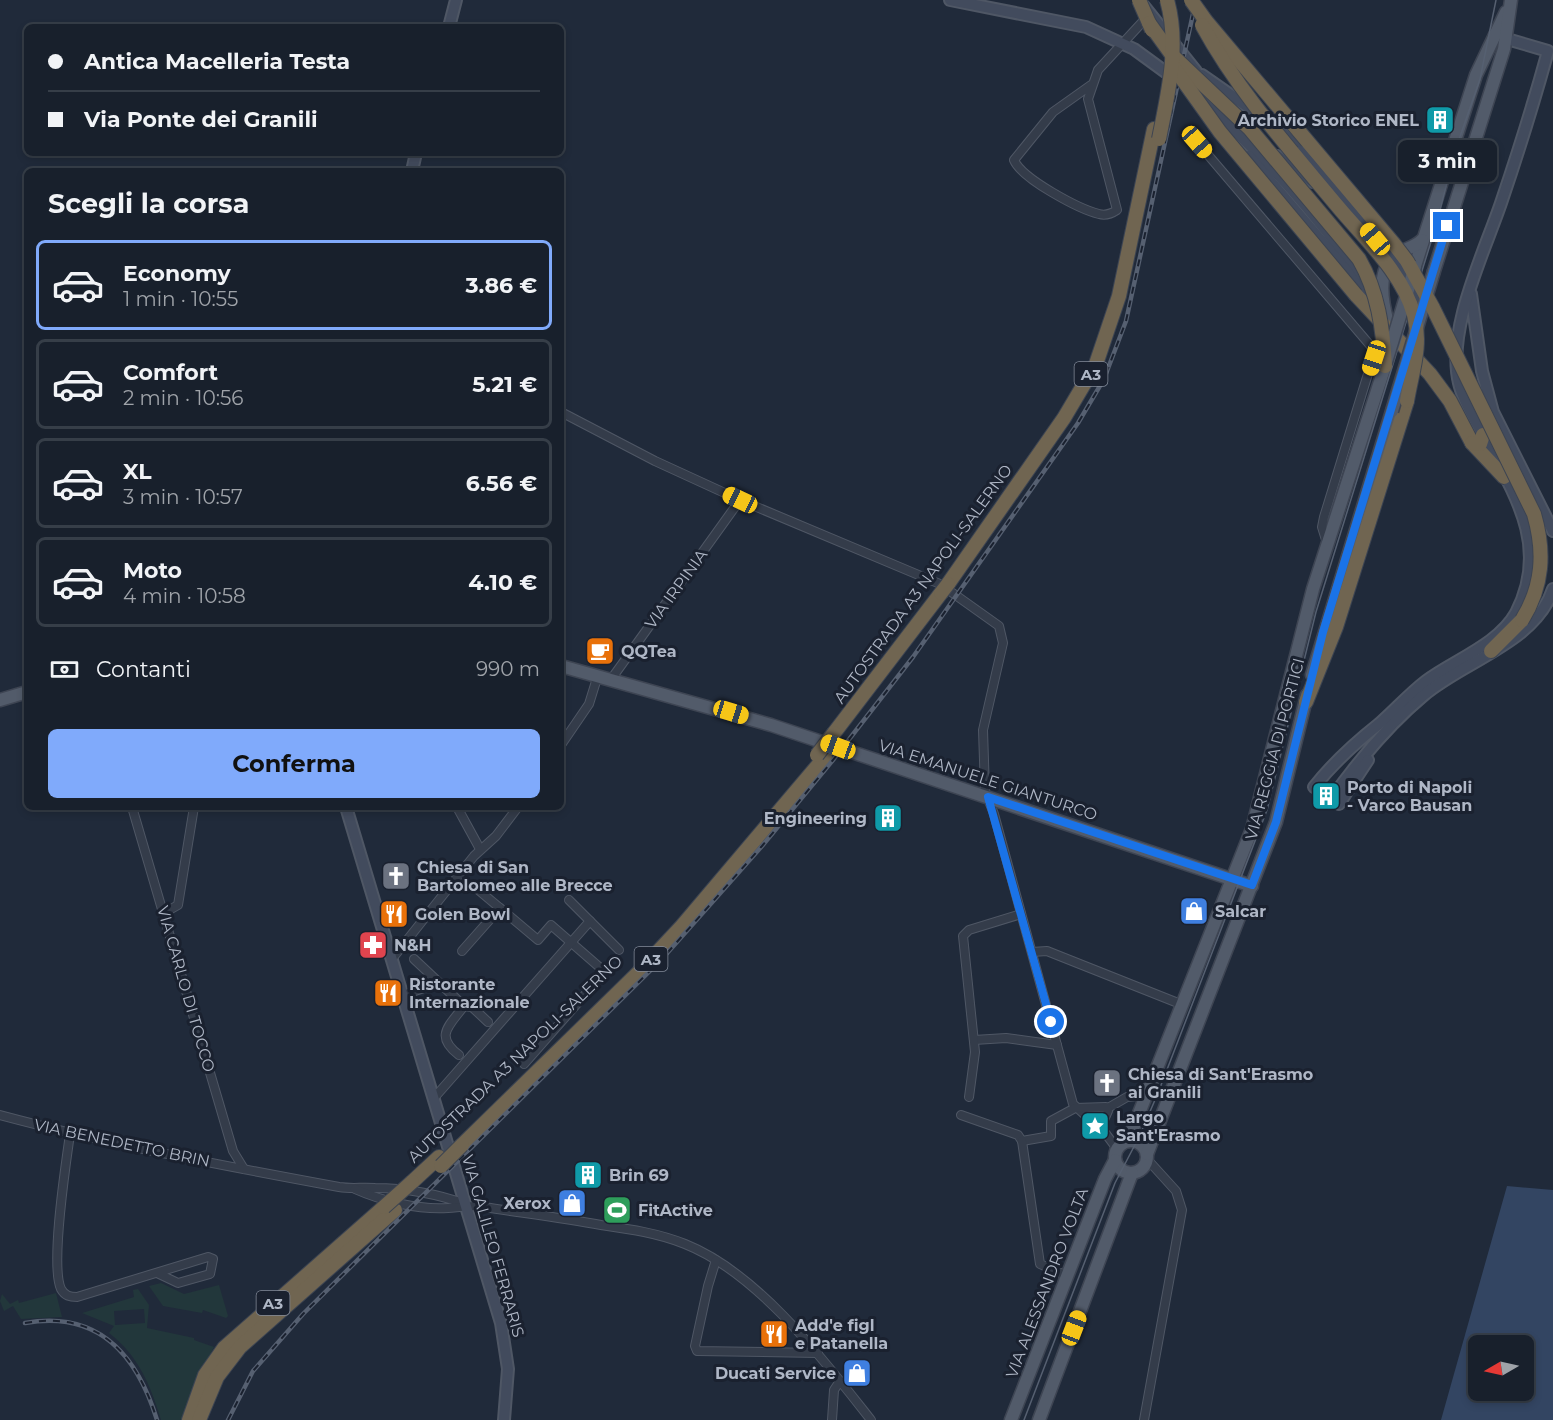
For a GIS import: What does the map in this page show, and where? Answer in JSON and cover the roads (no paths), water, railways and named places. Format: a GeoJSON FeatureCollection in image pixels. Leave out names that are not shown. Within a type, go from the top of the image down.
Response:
{"type":"FeatureCollection","features":[{"type":"Feature","properties":{"kind":"highway"},"geometry":{"type":"LineString","coordinates":[[1138,0],[1172,56],[1250,129],[1353,252],[1369,278],[1376,300],[1383,330],[1385,366]]}},
{"type":"Feature","properties":{"kind":"highway","name":"AUTOSTRADA A3 NAPOLI-SALERNO"},"geometry":{"type":"LineString","coordinates":[[1156,134],[1167,52],[1160,0]]}},
{"type":"Feature","properties":{"kind":"highway","name":"AUTOSTRADA A3 NAPOLI-SALERNO"},"geometry":{"type":"LineString","coordinates":[[199,1420],[217,1377],[240,1347],[461,1142],[682,926],[821,756],[948,591],[1060,425],[1096,364],[1119,296],[1173,60],[1172,29],[1167,0]]}},
{"type":"Feature","properties":{"kind":"highway"},"geometry":{"type":"LineString","coordinates":[[1189,0],[1394,244],[1420,283],[1527,498],[1539,532],[1541,567],[1534,598],[1522,620],[1491,651]]}},
{"type":"Feature","properties":{"kind":"highway"},"geometry":{"type":"LineString","coordinates":[[1189,0],[1243,93],[1381,258],[1404,290],[1414,314],[1418,344],[1407,401],[1341,614],[1306,702]]}},
{"type":"Feature","properties":{"kind":"highway"},"geometry":{"type":"LineString","coordinates":[[1150,18],[1170,62],[1212,121],[1374,318],[1430,374],[1504,477]]}},
{"type":"Feature","properties":{"kind":"highway","name":"AUTOSTRADA A3 NAPOLI-SALERNO"},"geometry":{"type":"LineString","coordinates":[[189,1420],[200,1387],[224,1348],[390,1208]]}},
{"type":"Feature","properties":{"kind":"main road"},"geometry":{"type":"LineString","coordinates":[[450,24],[456,0]]}},
{"type":"Feature","properties":{"kind":"main road"},"geometry":{"type":"LineString","coordinates":[[950,0],[1067,22],[1122,42],[1153,62],[1228,122],[1280,177],[1349,260],[1376,300]]}},
{"type":"Feature","properties":{"kind":"main road","name":"VIA REGGIA DI PORTICI"},"geometry":{"type":"LineString","coordinates":[[1147,1157],[1276,822],[1324,628],[1507,39],[1510,4]]}},
{"type":"Feature","properties":{"kind":"main road","name":"VIA REGGIA DI PORTICI"},"geometry":{"type":"LineString","coordinates":[[1128,1142],[1258,808],[1302,629],[1423,239],[1484,55],[1510,4]]}},
{"type":"Feature","properties":{"kind":"main road"},"geometry":{"type":"LineString","coordinates":[[1150,18],[1256,137],[1295,170],[1339,199],[1382,246],[1398,254]]}},
{"type":"Feature","properties":{"kind":"main road"},"geometry":{"type":"LineString","coordinates":[[1477,439],[1459,383],[1456,365],[1459,336],[1471,290],[1551,52],[1507,39],[1484,55]]}},
{"type":"Feature","properties":{"kind":"main road"},"geometry":{"type":"LineString","coordinates":[[1195,70],[1276,127],[1301,151],[1402,268],[1420,283]]}},
{"type":"Feature","properties":{"kind":"main road"},"geometry":{"type":"LineString","coordinates":[[1206,105],[1347,271],[1364,296],[1374,318]]}},
{"type":"Feature","properties":{"kind":"main road"},"geometry":{"type":"LineString","coordinates":[[1391,335],[1382,285],[1385,272],[1398,254],[1414,248],[1423,239]]}},
{"type":"Feature","properties":{"kind":"main road"},"geometry":{"type":"LineString","coordinates":[[1402,268],[1416,297],[1423,338],[1419,370],[1407,401]]}},
{"type":"Feature","properties":{"kind":"main road"},"geometry":{"type":"LineString","coordinates":[[1471,290],[1482,371],[1490,404],[1553,531]]}},
{"type":"Feature","properties":{"kind":"main road"},"geometry":{"type":"LineString","coordinates":[[1467,405],[1500,427]]}},
{"type":"Feature","properties":{"kind":"main road"},"geometry":{"type":"LineString","coordinates":[[1504,477],[1522,507],[1530,530],[1532,552],[1530,574],[1524,597],[1515,616],[1499,633],[1425,682],[1381,728],[1317,789],[1338,760],[1381,728],[1440,682],[1533,624],[1549,603],[1553,589]]}},
{"type":"Feature","properties":{"kind":"main road","name":"VIA EMANUELE GIANTURCO"},"geometry":{"type":"LineString","coordinates":[[564,667],[712,706],[1252,885]]}},
{"type":"Feature","properties":{"kind":"main road"},"geometry":{"type":"LineString","coordinates":[[0,700],[24,693]]}},
{"type":"Feature","properties":{"kind":"main road"},"geometry":{"type":"LineString","coordinates":[[1381,728],[1336,801],[1350,773],[1381,728]]}},
{"type":"Feature","properties":{"kind":"main road"},"geometry":{"type":"LineString","coordinates":[[1342,763],[1342,771],[1350,773]]}},
{"type":"Feature","properties":{"kind":"main road","name":"VIA GALILEO FERRARIS"},"geometry":{"type":"LineString","coordinates":[[347,810],[466,1204],[507,1349],[508,1388],[504,1420]]}},
{"type":"Feature","properties":{"kind":"main road"},"geometry":{"type":"LineString","coordinates":[[1039,1420],[1132,1173],[1143,1167],[1147,1157],[1141,1145],[1128,1142],[1116,1154],[1121,1169],[1132,1173]]}},
{"type":"Feature","properties":{"kind":"main road","name":"VIA ALESSANDRO VOLTA"},"geometry":{"type":"LineString","coordinates":[[1011,1420],[1116,1154]]}},
{"type":"Feature","properties":{"kind":"street"},"geometry":{"type":"LineString","coordinates":[[1091,85],[1053,112],[1014,160],[1017,167],[1054,193],[1101,215],[1110,214],[1117,210],[1090,114],[1088,99],[1098,70],[1122,42],[1150,18]]}},
{"type":"Feature","properties":{"kind":"street"},"geometry":{"type":"LineString","coordinates":[[1197,142],[1375,351],[1324,517],[1322,527],[1328,544]]}},
{"type":"Feature","properties":{"kind":"street"},"geometry":{"type":"LineString","coordinates":[[564,414],[655,461],[740,500],[940,584],[999,626],[1003,643],[983,730],[988,797],[1075,1108],[1100,1129],[1116,1154]]}},
{"type":"Feature","properties":{"kind":"street","name":"VIA IRPINIA"},"geometry":{"type":"LineString","coordinates":[[612,678],[740,500]]}},
{"type":"Feature","properties":{"kind":"street"},"geometry":{"type":"LineString","coordinates":[[564,741],[589,704],[598,675]]}},
{"type":"Feature","properties":{"kind":"street","name":"VIA CARLO DI TOCCO"},"geometry":{"type":"LineString","coordinates":[[133,810],[233,1151],[244,1169]]}},
{"type":"Feature","properties":{"kind":"street"},"geometry":{"type":"LineString","coordinates":[[164,913],[178,905],[194,810]]}},
{"type":"Feature","properties":{"kind":"street"},"geometry":{"type":"LineString","coordinates":[[459,810],[480,849]]}},
{"type":"Feature","properties":{"kind":"street"},"geometry":{"type":"LineString","coordinates":[[392,959],[480,849],[496,836],[516,810]]}},
{"type":"Feature","properties":{"kind":"street"},"geometry":{"type":"LineString","coordinates":[[476,888],[538,939],[551,925],[605,972],[524,1064]]}},
{"type":"Feature","properties":{"kind":"street"},"geometry":{"type":"LineString","coordinates":[[569,900],[619,950]]}},
{"type":"Feature","properties":{"kind":"street"},"geometry":{"type":"LineString","coordinates":[[462,951],[500,908]]}},
{"type":"Feature","properties":{"kind":"street"},"geometry":{"type":"LineString","coordinates":[[969,1097],[975,1060],[963,936],[969,930],[1021,914]]}},
{"type":"Feature","properties":{"kind":"street"},"geometry":{"type":"LineString","coordinates":[[434,1098],[590,921]]}},
{"type":"Feature","properties":{"kind":"street"},"geometry":{"type":"LineString","coordinates":[[1032,952],[1047,951],[1183,1005]]}},
{"type":"Feature","properties":{"kind":"street"},"geometry":{"type":"LineString","coordinates":[[414,959],[464,1006],[472,1007],[488,1022]]}},
{"type":"Feature","properties":{"kind":"street"},"geometry":{"type":"LineString","coordinates":[[403,995],[439,983]]}},
{"type":"Feature","properties":{"kind":"street"},"geometry":{"type":"LineString","coordinates":[[459,1055],[447,1046],[444,1038],[448,1028],[464,1006]]}},
{"type":"Feature","properties":{"kind":"street"},"geometry":{"type":"LineString","coordinates":[[974,1040],[1006,1038],[1057,1045]]}},
{"type":"Feature","properties":{"kind":"street"},"geometry":{"type":"LineString","coordinates":[[1022,1140],[1051,1136],[1051,1121],[1075,1108],[1108,1108],[1126,1097],[1147,1095]]}},
{"type":"Feature","properties":{"kind":"street"},"geometry":{"type":"LineString","coordinates":[[1100,1129],[1108,1108]]}},
{"type":"Feature","properties":{"kind":"street","name":"VIA BENEDETTO BRIN"},"geometry":{"type":"LineString","coordinates":[[0,1115],[70,1134],[355,1189],[373,1198],[448,1208],[466,1204]]}},
{"type":"Feature","properties":{"kind":"street"},"geometry":{"type":"LineString","coordinates":[[961,1115],[1020,1136],[1040,1264],[1067,1276]]}},
{"type":"Feature","properties":{"kind":"street"},"geometry":{"type":"LineString","coordinates":[[70,1134],[60,1202],[59,1276],[63,1292],[68,1296],[77,1297],[159,1274],[165,1269],[208,1257],[213,1259],[210,1274],[178,1283],[159,1274]]}},
{"type":"Feature","properties":{"kind":"street"},"geometry":{"type":"LineString","coordinates":[[1144,1420],[1182,1210],[1176,1191],[1147,1157]]}},
{"type":"Feature","properties":{"kind":"street"},"geometry":{"type":"LineString","coordinates":[[466,1204],[646,1232],[686,1244],[716,1260],[777,1310],[818,1353],[871,1420]]}},
{"type":"Feature","properties":{"kind":"street"},"geometry":{"type":"LineString","coordinates":[[716,1260],[708,1286],[696,1350],[818,1353]]}},
{"type":"Feature","properties":{"kind":"street"},"geometry":{"type":"LineString","coordinates":[[832,1420],[834,1390],[840,1382]]}},
{"type":"Feature","properties":{"kind":"water"},"geometry":{"type":"Polygon","coordinates":[[[1507,1186],[1553,1190],[1553,1420],[1441,1420],[1507,1186]]]}},
{"type":"Feature","properties":{"kind":"tram line"},"geometry":{"type":"LineString","coordinates":[[1024,1420],[1115,1183],[1139,1137],[1158,1093],[1267,810],[1316,612],[1435,229],[1456,148],[1480,79],[1496,0]]}},
{"type":"Feature","properties":{"kind":"railway"},"geometry":{"type":"LineString","coordinates":[[228,1420],[253,1371],[303,1314],[661,960],[762,846],[913,657],[1078,423],[1104,379],[1126,321],[1196,0]]}},
{"type":"Feature","properties":{"kind":"railway"},"geometry":{"type":"LineString","coordinates":[[25,1323],[51,1321],[74,1324],[94,1331],[111,1342],[126,1357],[138,1376],[157,1420]]}},
{"type":"Feature","properties":{"kind":"place","name":"Archivio Storico ENEL"},"geometry":{"type":"Point","coordinates":[1440,120]}},
{"type":"Feature","properties":{"kind":"place","name":"QQTea"},"geometry":{"type":"Point","coordinates":[600,651]}},
{"type":"Feature","properties":{"kind":"place","name":"Porto di Napoli - Varco Bausan"},"geometry":{"type":"Point","coordinates":[1326,796]}},
{"type":"Feature","properties":{"kind":"place","name":"Engineering"},"geometry":{"type":"Point","coordinates":[888,818]}},
{"type":"Feature","properties":{"kind":"place","name":"Chiesa di San Bartolomeo alle Brecce"},"geometry":{"type":"Point","coordinates":[396,876]}},
{"type":"Feature","properties":{"kind":"place","name":"Salcar"},"geometry":{"type":"Point","coordinates":[1194,911]}},
{"type":"Feature","properties":{"kind":"place","name":"Golen Bowl"},"geometry":{"type":"Point","coordinates":[394,914]}},
{"type":"Feature","properties":{"kind":"place","name":"N&H"},"geometry":{"type":"Point","coordinates":[373,945]}},
{"type":"Feature","properties":{"kind":"place","name":"Ristorante Internazionale"},"geometry":{"type":"Point","coordinates":[388,993]}},
{"type":"Feature","properties":{"kind":"place","name":"Chiesa di Sant'Erasmo ai Granili"},"geometry":{"type":"Point","coordinates":[1107,1083]}},
{"type":"Feature","properties":{"kind":"place","name":"Largo Sant'Erasmo"},"geometry":{"type":"Point","coordinates":[1095,1126]}},
{"type":"Feature","properties":{"kind":"place","name":"Brin 69"},"geometry":{"type":"Point","coordinates":[588,1175]}},
{"type":"Feature","properties":{"kind":"place","name":"Xerox"},"geometry":{"type":"Point","coordinates":[572,1203]}},
{"type":"Feature","properties":{"kind":"place","name":"FitActive"},"geometry":{"type":"Point","coordinates":[617,1210]}},
{"type":"Feature","properties":{"kind":"place","name":"Add'e figl e Patanella"},"geometry":{"type":"Point","coordinates":[774,1334]}},
{"type":"Feature","properties":{"kind":"place","name":"Ducati Service"},"geometry":{"type":"Point","coordinates":[857,1373]}}]}
